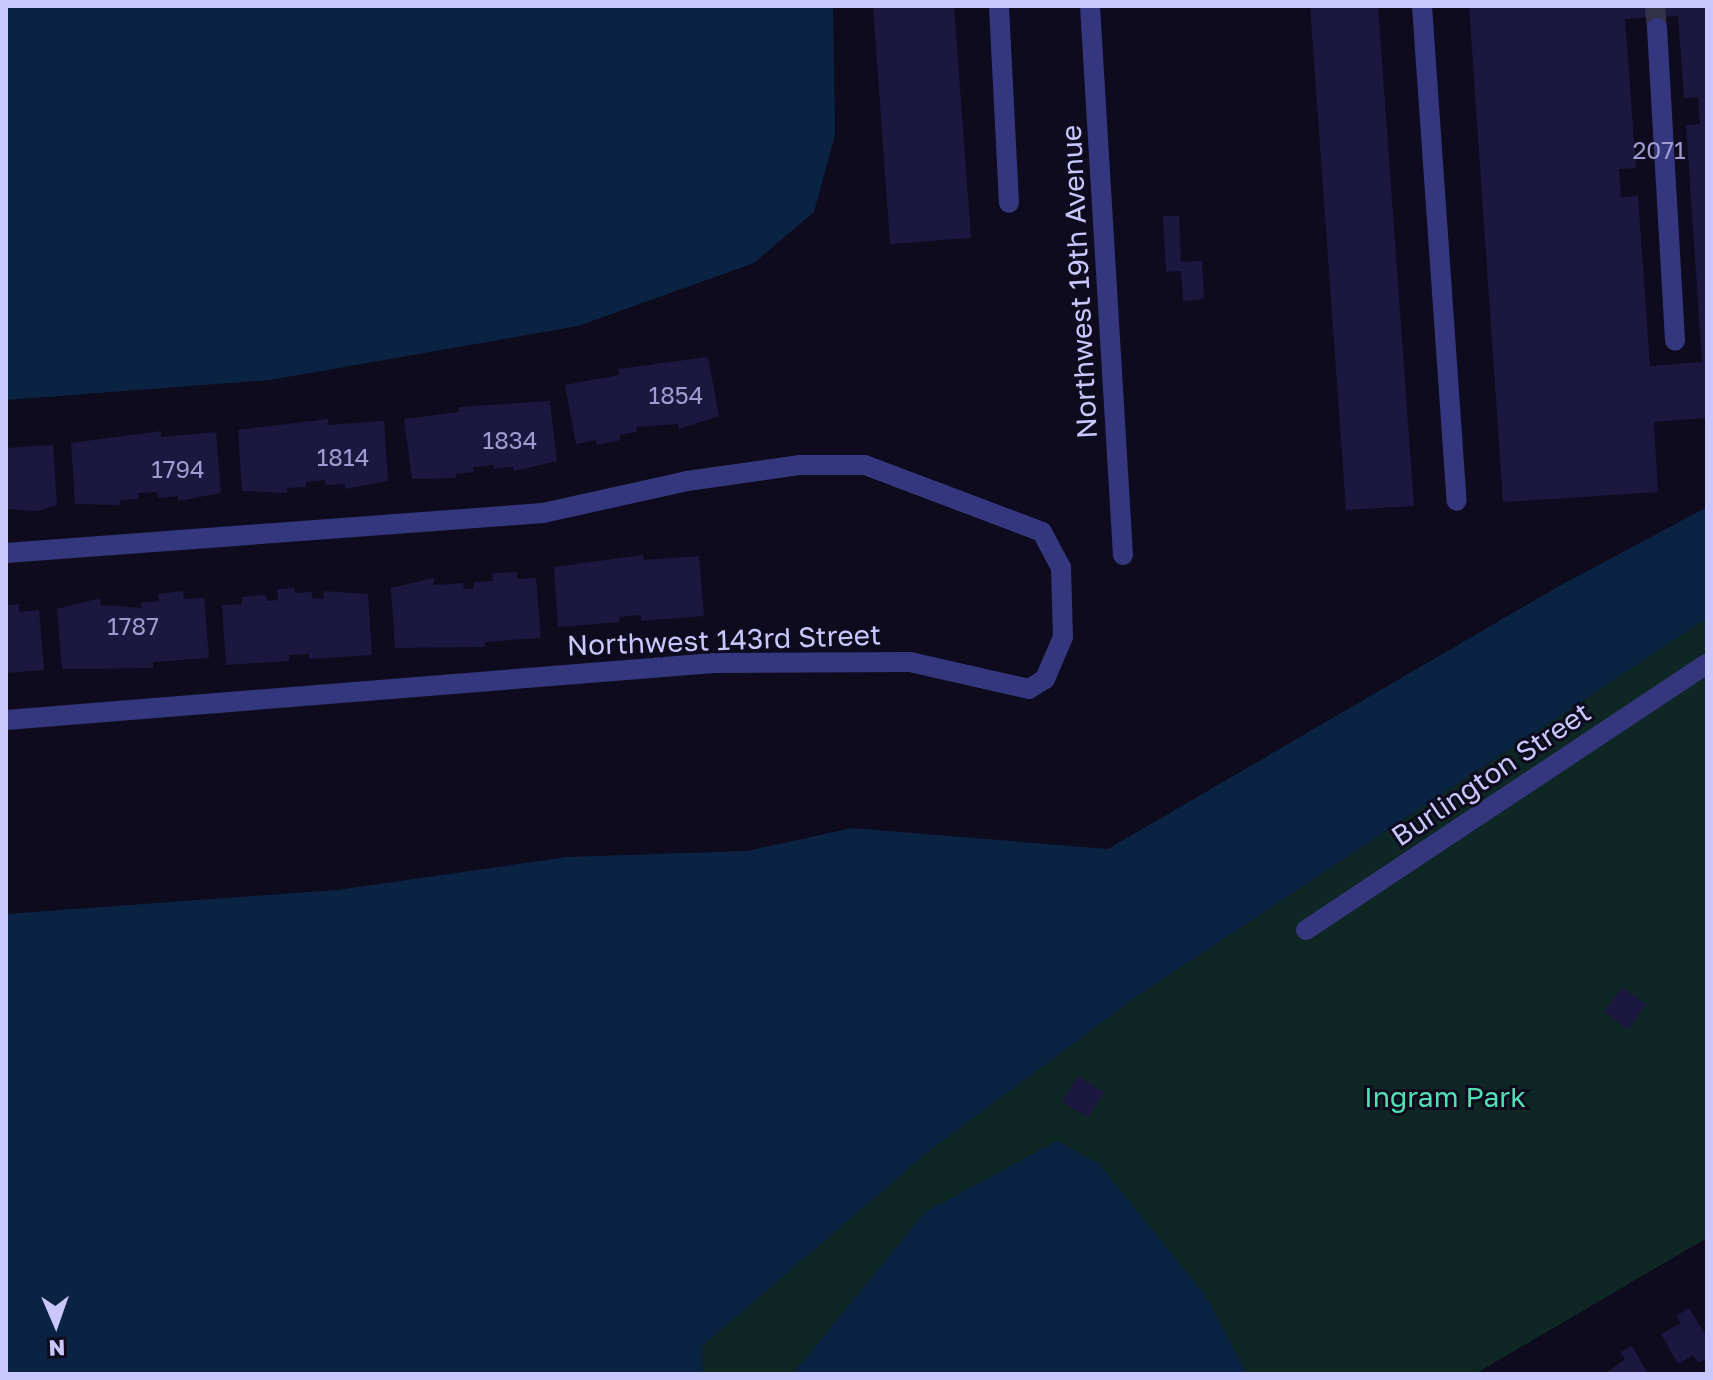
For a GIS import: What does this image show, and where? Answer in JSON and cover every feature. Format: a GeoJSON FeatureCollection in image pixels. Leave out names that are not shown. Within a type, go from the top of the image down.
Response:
{"type":"FeatureCollection","features":[{"type":"Feature","properties":{"kind":"street"},"geometry":{"type":"LineString","coordinates":[[999,6],[1009,203]]}},
{"type":"Feature","properties":{"kind":"street","name":"Northwest 19th Avenue"},"geometry":{"type":"LineString","coordinates":[[1090,6],[1123,555]]}},
{"type":"Feature","properties":{"kind":"street"},"geometry":{"type":"LineString","coordinates":[[1422,6],[1457,501]]}},
{"type":"Feature","properties":{"kind":"street"},"geometry":{"type":"LineString","coordinates":[[1657,28],[1675,340]]}},
{"type":"Feature","properties":{"kind":"street","name":"Northwest 143rd Street"},"geometry":{"type":"LineString","coordinates":[[6,553],[543,513],[687,481],[799,465],[865,465],[1042,532],[1061,567],[1063,637],[1045,679],[1029,689],[910,662],[714,663],[6,720]]}},
{"type":"Feature","properties":{"kind":"street","name":"Burlington Street"},"geometry":{"type":"LineString","coordinates":[[1306,930],[1707,664]]}},
{"type":"Feature","properties":{"kind":"green space","name":"Ingram Park"},"geometry":{"type":"Polygon","coordinates":[[[1707,618],[1707,1238],[1475,1374],[1247,1374],[1206,1296],[925,1212],[793,1374],[703,1374],[702,1346],[930,1150],[1136,997],[1707,618]]]}},
{"type":"Feature","properties":{"kind":"water"},"geometry":{"type":"Polygon","coordinates":[[[6,6],[833,6],[835,135],[814,212],[754,263],[578,326],[270,380],[6,400],[6,6]]]}},
{"type":"Feature","properties":{"kind":"water"},"geometry":{"type":"Polygon","coordinates":[[[1707,507],[1707,618],[1136,997],[930,1150],[702,1346],[703,1374],[6,1374],[6,914],[337,890],[567,857],[747,851],[852,828],[1108,849],[1554,589],[1707,507]]]}},
{"type":"Feature","properties":{"kind":"water"},"geometry":{"type":"Polygon","coordinates":[[[1057,1141],[1099,1164],[1206,1296],[1247,1374],[793,1374],[925,1212],[1057,1141]]]}},
{"type":"Feature","properties":{"kind":"building"},"geometry":{"type":"Polygon","coordinates":[[[873,6],[954,6],[971,238],[890,244],[873,6]]]}},
{"type":"Feature","properties":{"kind":"building"},"geometry":{"type":"Polygon","coordinates":[[[1310,6],[1378,6],[1414,506],[1346,510],[1310,6]]]}},
{"type":"Feature","properties":{"kind":"building"},"geometry":{"type":"Polygon","coordinates":[[[1469,6],[1707,6],[1707,418],[1654,422],[1658,492],[1503,502],[1469,6]],[[1678,16],[1625,19],[1636,168],[1619,169],[1621,197],[1638,196],[1650,366],[1702,362],[1686,125],[1700,124],[1698,97],[1684,98],[1678,16]]]}},
{"type":"Feature","properties":{"kind":"building"},"geometry":{"type":"Polygon","coordinates":[[[1163,216],[1179,216],[1181,262],[1202,261],[1204,299],[1183,301],[1181,271],[1166,272],[1163,216]]]}},
{"type":"Feature","properties":{"kind":"building"},"geometry":{"type":"Polygon","coordinates":[[[708,357],[719,416],[679,429],[678,424],[636,427],[637,432],[619,435],[621,440],[597,445],[596,440],[576,444],[565,385],[619,375],[618,369],[708,357]]]}},
{"type":"Feature","properties":{"kind":"building"},"geometry":{"type":"Polygon","coordinates":[[[550,401],[557,461],[514,471],[513,467],[494,469],[493,465],[473,467],[474,472],[456,474],[456,478],[412,479],[404,419],[459,412],[459,407],[550,401]]]}},
{"type":"Feature","properties":{"kind":"building"},"geometry":{"type":"Polygon","coordinates":[[[328,419],[328,425],[384,421],[388,481],[345,489],[345,484],[325,485],[325,480],[306,482],[306,487],[287,488],[287,493],[242,491],[238,430],[328,419]]]}},
{"type":"Feature","properties":{"kind":"building"},"geometry":{"type":"Polygon","coordinates":[[[161,431],[161,437],[216,432],[221,493],[178,501],[178,496],[158,498],[157,492],[138,493],[138,499],[120,500],[120,505],[75,504],[71,443],[161,431]]]}},
{"type":"Feature","properties":{"kind":"building"},"geometry":{"type":"Polygon","coordinates":[[[53,445],[57,505],[38,511],[6,509],[6,448],[53,445]]]}},
{"type":"Feature","properties":{"kind":"building"},"geometry":{"type":"Polygon","coordinates":[[[643,555],[644,560],[699,556],[704,616],[641,621],[641,615],[619,617],[620,622],[558,627],[554,567],[643,555]]]}},
{"type":"Feature","properties":{"kind":"building"},"geometry":{"type":"Polygon","coordinates":[[[517,572],[517,579],[536,578],[541,638],[485,642],[485,647],[395,648],[391,588],[434,578],[434,585],[463,583],[464,589],[474,588],[474,582],[493,581],[492,573],[517,572]]]}},
{"type":"Feature","properties":{"kind":"building"},"geometry":{"type":"Polygon","coordinates":[[[294,588],[295,593],[312,592],[312,599],[324,598],[323,591],[368,594],[372,655],[309,659],[309,654],[289,655],[289,661],[226,665],[222,605],[242,604],[242,597],[266,595],[267,601],[278,600],[277,589],[294,588]]]}},
{"type":"Feature","properties":{"kind":"building"},"geometry":{"type":"Polygon","coordinates":[[[183,591],[184,599],[204,598],[209,658],[153,662],[153,668],[62,669],[57,609],[100,598],[101,605],[142,608],[141,603],[159,601],[158,594],[183,591]]]}},
{"type":"Feature","properties":{"kind":"building"},"geometry":{"type":"Polygon","coordinates":[[[19,604],[19,612],[39,610],[44,670],[6,673],[6,605],[19,604]]]}},
{"type":"Feature","properties":{"kind":"building"},"geometry":{"type":"Polygon","coordinates":[[[1622,987],[1646,1004],[1628,1030],[1604,1012],[1622,987]]]}},
{"type":"Feature","properties":{"kind":"building"},"geometry":{"type":"Polygon","coordinates":[[[1078,1076],[1104,1092],[1088,1118],[1062,1102],[1078,1076]]]}},
{"type":"Feature","properties":{"kind":"building"},"geometry":{"type":"Polygon","coordinates":[[[1689,1308],[1707,1338],[1707,1358],[1698,1363],[1693,1355],[1678,1364],[1661,1334],[1681,1323],[1676,1316],[1689,1308]]]}},
{"type":"Feature","properties":{"kind":"building"},"geometry":{"type":"Polygon","coordinates":[[[1632,1346],[1648,1374],[1605,1374],[1625,1359],[1620,1352],[1632,1346]]]}},
{"type":"Feature","properties":{"kind":"tunnel"},"geometry":{"type":"LineString","coordinates":[[1655,6],[1657,28]]}}]}
